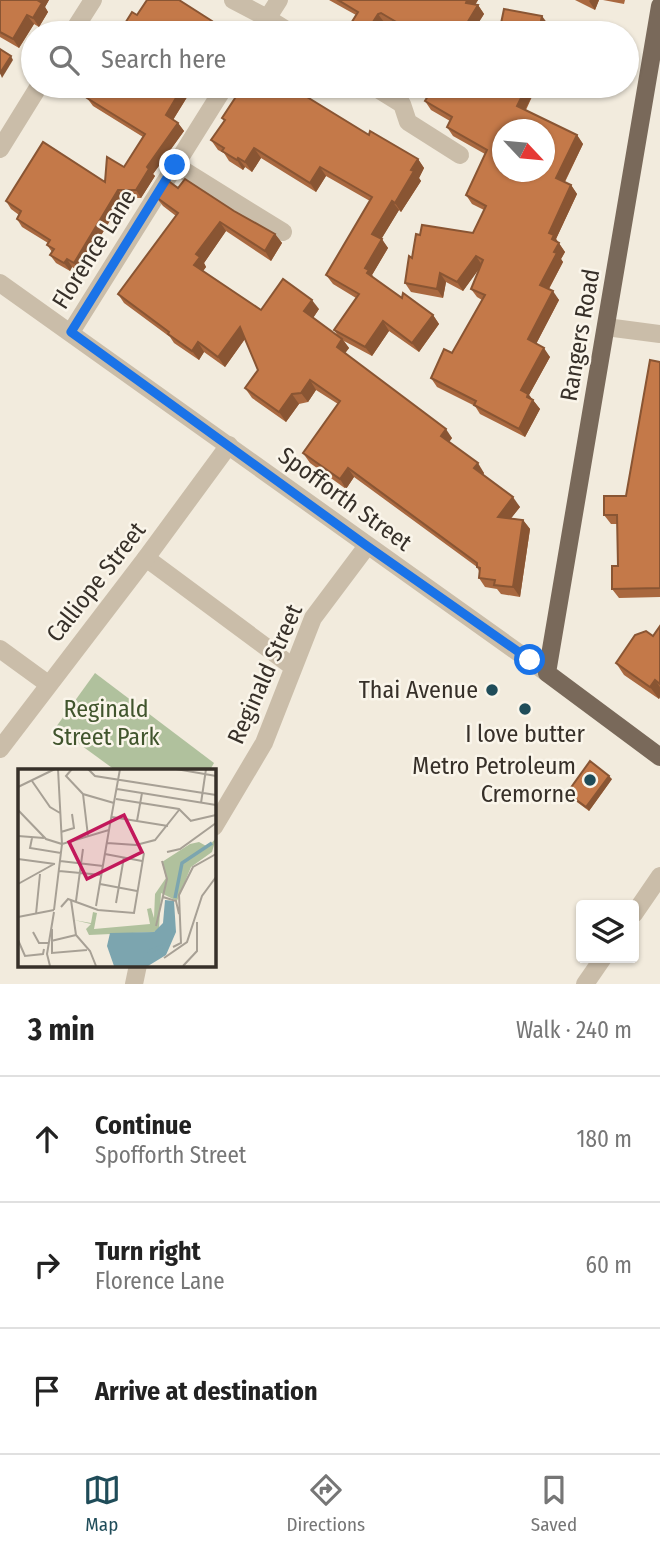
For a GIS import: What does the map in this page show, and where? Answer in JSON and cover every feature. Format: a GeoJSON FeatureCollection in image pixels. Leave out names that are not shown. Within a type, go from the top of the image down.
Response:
{"type":"FeatureCollection","features":[{"type":"Feature","properties":{"kind":"main road","name":"Rangers Road"},"geometry":{"type":"LineString","coordinates":[[547,673],[660,6]]}},
{"type":"Feature","properties":{"kind":"main road","name":"Spofforth Street"},"geometry":{"type":"LineString","coordinates":[[547,673],[660,757]]}},
{"type":"Feature","properties":{"kind":"street"},"geometry":{"type":"LineString","coordinates":[[80,21],[93,0]]}},
{"type":"Feature","properties":{"kind":"street"},"geometry":{"type":"LineString","coordinates":[[233,0],[257,21]]}},
{"type":"Feature","properties":{"kind":"street"},"geometry":{"type":"LineString","coordinates":[[266,21],[279,0]]}},
{"type":"Feature","properties":{"kind":"street"},"geometry":{"type":"LineString","coordinates":[[0,149],[32,98]]}},
{"type":"Feature","properties":{"kind":"street","name":"Florence Lane"},"geometry":{"type":"LineString","coordinates":[[71,332],[217,98]]}},
{"type":"Feature","properties":{"kind":"street"},"geometry":{"type":"LineString","coordinates":[[392,98],[402,104],[408,122],[460,155]]}},
{"type":"Feature","properties":{"kind":"street"},"geometry":{"type":"LineString","coordinates":[[175,165],[283,232]]}},
{"type":"Feature","properties":{"kind":"street","name":"Spofforth Street"},"geometry":{"type":"LineString","coordinates":[[0,283],[547,673]]}},
{"type":"Feature","properties":{"kind":"street"},"geometry":{"type":"LineString","coordinates":[[606,327],[660,334]]}},
{"type":"Feature","properties":{"kind":"street","name":"Calliope Street"},"geometry":{"type":"LineString","coordinates":[[0,749],[229,445]]}},
{"type":"Feature","properties":{"kind":"street","name":"Reginald Street"},"geometry":{"type":"LineString","coordinates":[[215,825],[264,743],[313,618],[367,546]]}},
{"type":"Feature","properties":{"kind":"street"},"geometry":{"type":"LineString","coordinates":[[146,558],[293,667]]}},
{"type":"Feature","properties":{"kind":"street"},"geometry":{"type":"LineString","coordinates":[[0,649],[48,684]]}},
{"type":"Feature","properties":{"kind":"street"},"geometry":{"type":"LineString","coordinates":[[639,907],[660,876]]}},
{"type":"Feature","properties":{"kind":"street"},"geometry":{"type":"LineString","coordinates":[[585,984],[600,963]]}},
{"type":"Feature","properties":{"kind":"green space","name":"Reginald Street Park"},"geometry":{"type":"Polygon","coordinates":[[[95,673],[214,763],[211,769],[114,769],[56,727],[95,673]]]}},
{"type":"Feature","properties":{"kind":"building"},"geometry":{"type":"Polygon","coordinates":[[[0,0],[37,0],[42,3],[33,18],[27,15],[21,21],[13,39],[0,32],[0,0]]]}},
{"type":"Feature","properties":{"kind":"building"},"geometry":{"type":"Polygon","coordinates":[[[147,0],[179,0],[212,21],[126,21],[132,12],[137,15],[147,0]]]}},
{"type":"Feature","properties":{"kind":"building"},"geometry":{"type":"Polygon","coordinates":[[[338,0],[467,0],[466,3],[478,5],[468,21],[395,21],[381,13],[374,21],[352,21],[358,12],[338,0]]]}},
{"type":"Feature","properties":{"kind":"building"},"geometry":{"type":"Polygon","coordinates":[[[504,9],[542,16],[541,21],[502,21],[504,9]]]}},
{"type":"Feature","properties":{"kind":"building"},"geometry":{"type":"Polygon","coordinates":[[[0,49],[11,56],[0,73],[0,49]]]}},
{"type":"Feature","properties":{"kind":"building"},"geometry":{"type":"Polygon","coordinates":[[[87,98],[176,98],[166,115],[178,123],[147,167],[149,169],[136,190],[118,190],[74,263],[67,259],[64,263],[50,255],[54,249],[47,245],[50,240],[17,219],[21,211],[6,201],[43,142],[105,182],[107,157],[124,167],[145,134],[87,98]]]}},
{"type":"Feature","properties":{"kind":"building"},"geometry":{"type":"Polygon","coordinates":[[[235,98],[309,98],[369,135],[370,131],[418,159],[395,203],[392,201],[372,234],[382,239],[365,268],[369,270],[367,273],[402,298],[403,293],[433,315],[412,343],[383,321],[365,347],[334,330],[359,294],[326,275],[372,197],[320,167],[310,183],[254,148],[245,162],[238,158],[237,160],[211,140],[225,120],[222,118],[235,98]]]}},
{"type":"Feature","properties":{"kind":"building"},"geometry":{"type":"Polygon","coordinates":[[[427,98],[521,98],[517,106],[544,119],[492,119],[492,182],[555,182],[555,124],[577,135],[556,178],[571,185],[549,233],[554,235],[552,239],[559,243],[554,252],[557,253],[540,285],[553,291],[528,339],[544,348],[521,390],[533,400],[519,429],[474,405],[476,401],[431,378],[444,349],[452,353],[485,295],[471,289],[483,260],[476,256],[457,282],[440,273],[437,289],[405,283],[409,256],[412,258],[416,234],[420,235],[422,225],[473,233],[486,206],[466,195],[487,150],[447,127],[452,117],[425,101],[427,98]]]}},
{"type":"Feature","properties":{"kind":"building"},"geometry":{"type":"Polygon","coordinates":[[[185,179],[275,234],[265,251],[220,222],[196,254],[200,257],[194,265],[261,310],[283,279],[312,300],[304,311],[342,339],[337,347],[446,429],[441,436],[478,463],[474,468],[513,497],[498,517],[523,520],[513,587],[494,585],[495,580],[479,578],[480,568],[477,563],[348,468],[340,479],[303,453],[340,401],[310,380],[301,393],[292,394],[279,412],[245,388],[258,370],[240,327],[218,357],[198,342],[192,351],[118,294],[178,213],[156,197],[167,180],[178,188],[185,179]]]}},
{"type":"Feature","properties":{"kind":"building"},"geometry":{"type":"Polygon","coordinates":[[[650,360],[660,362],[660,588],[612,589],[612,566],[618,566],[617,515],[604,515],[604,496],[626,496],[650,360]]]}},
{"type":"Feature","properties":{"kind":"building"},"geometry":{"type":"Polygon","coordinates":[[[660,626],[660,684],[655,680],[650,687],[616,663],[635,635],[646,631],[653,636],[660,626]]]}},
{"type":"Feature","properties":{"kind":"building"},"geometry":{"type":"Polygon","coordinates":[[[590,761],[609,776],[586,807],[567,793],[590,761]]]}},
{"type":"Feature","properties":{"kind":"place","name":"Thai Avenue"},"geometry":{"type":"Point","coordinates":[492,690]}},
{"type":"Feature","properties":{"kind":"place","name":"I love butter"},"geometry":{"type":"Point","coordinates":[525,709]}},
{"type":"Feature","properties":{"kind":"place","name":"Metro Petroleum Cremorne"},"geometry":{"type":"Point","coordinates":[590,780]}},
{"type":"Feature","properties":{"kind":"route"},"geometry":{"type":"LineString","coordinates":[[175,165],[71,332],[530,660]]}}]}
